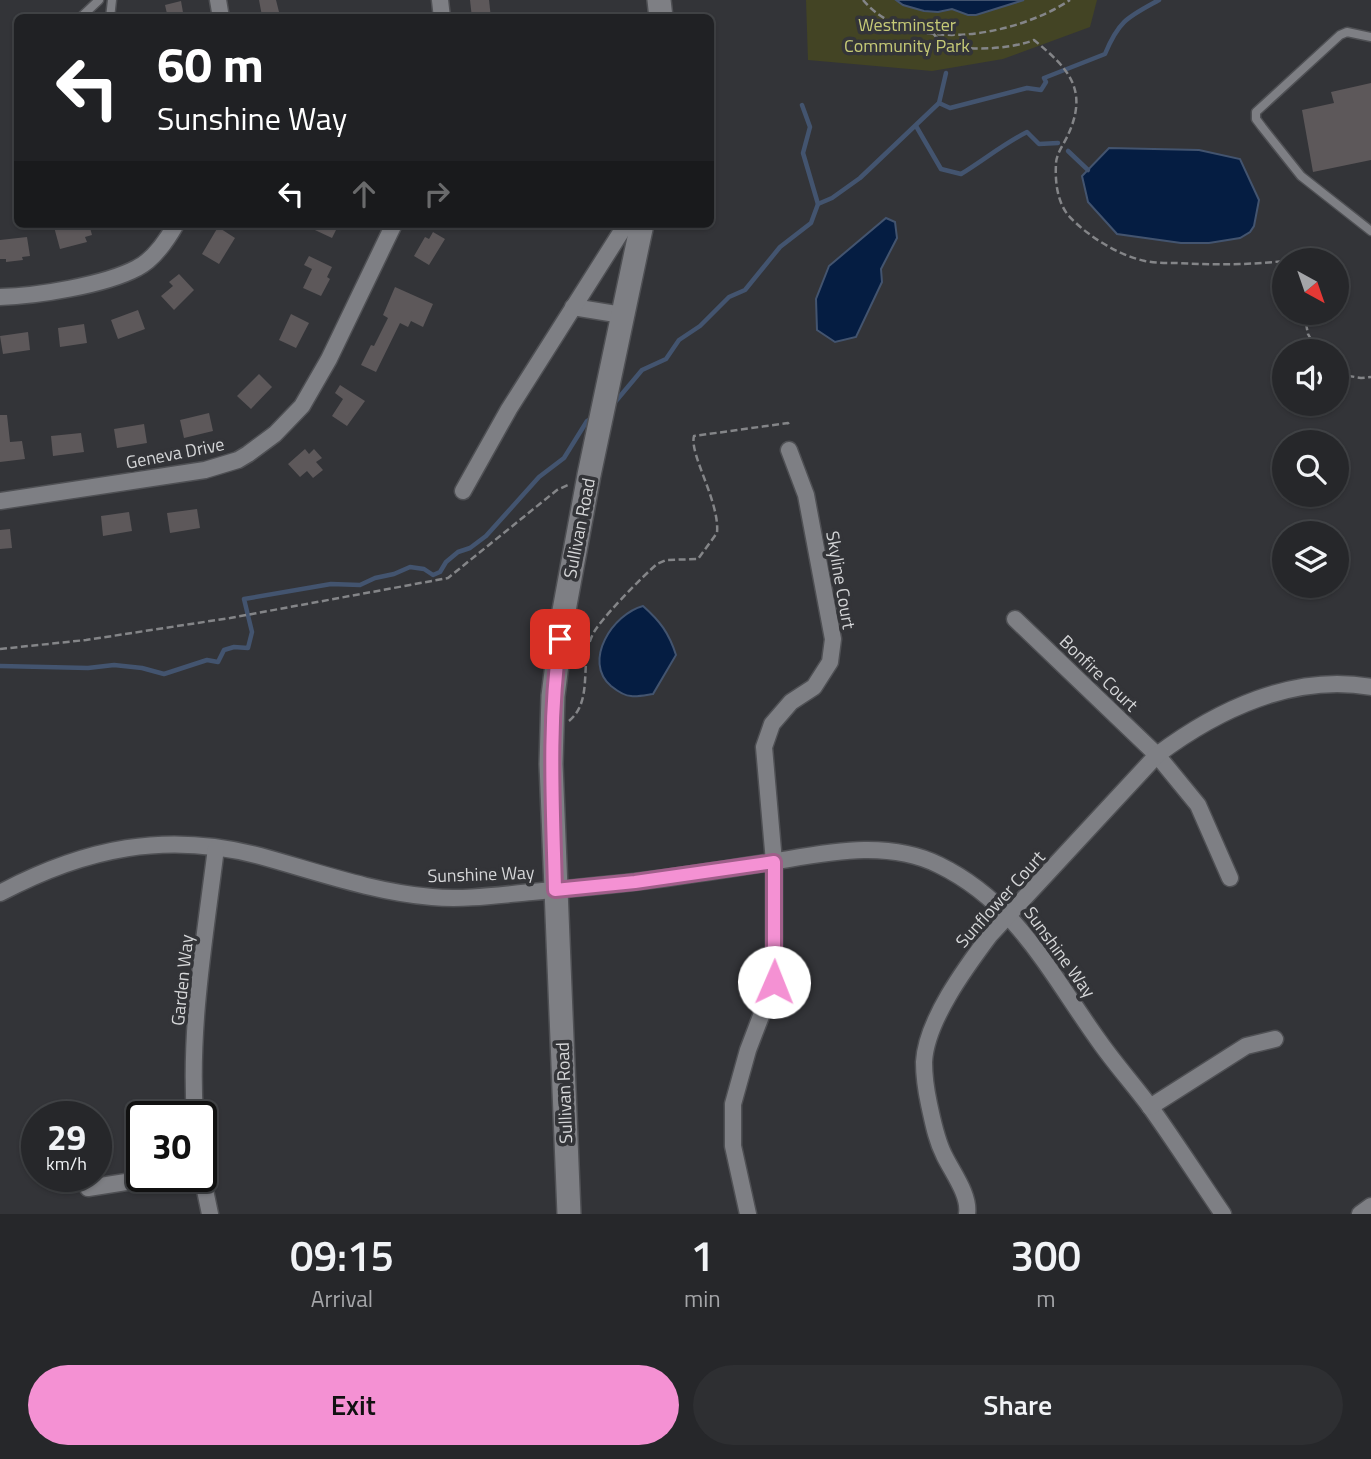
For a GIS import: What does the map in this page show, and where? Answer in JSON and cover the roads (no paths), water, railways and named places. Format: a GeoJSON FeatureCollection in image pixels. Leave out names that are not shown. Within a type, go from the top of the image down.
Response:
{"type":"FeatureCollection","features":[{"type":"Feature","properties":{"kind":"street"},"geometry":{"type":"LineString","coordinates":[[0,297],[83,285],[116,277],[139,267],[163,244],[173,228]]}},
{"type":"Feature","properties":{"kind":"street","name":"Geneva Drive"},"geometry":{"type":"LineString","coordinates":[[0,501],[205,470],[248,454],[275,434],[302,405],[329,359],[392,228]]}},
{"type":"Feature","properties":{"kind":"street"},"geometry":{"type":"LineString","coordinates":[[463,491],[509,409],[625,228]]}},
{"type":"Feature","properties":{"kind":"street","name":"Sullivan Road"},"geometry":{"type":"LineString","coordinates":[[569,1214],[555,890],[552,722],[563,616],[589,475],[641,228]]}},
{"type":"Feature","properties":{"kind":"street"},"geometry":{"type":"LineString","coordinates":[[573,307],[622,315]]}},
{"type":"Feature","properties":{"kind":"street","name":"Skyline Court"},"geometry":{"type":"LineString","coordinates":[[748,1214],[733,1146],[733,1104],[748,1050],[774,982],[774,862],[764,747],[772,724],[791,702],[814,687],[830,662],[833,639],[806,495],[789,450]]}},
{"type":"Feature","properties":{"kind":"street","name":"Bonfire Court"},"geometry":{"type":"LineString","coordinates":[[1015,619],[1157,755],[1198,805],[1230,878]]}},
{"type":"Feature","properties":{"kind":"street","name":"Sunflower Court"},"geometry":{"type":"LineString","coordinates":[[967,1214],[966,1200],[935,1133],[925,1083],[924,1059],[928,1041],[958,978],[990,936],[1157,755],[1185,734],[1276,692],[1322,684],[1344,683],[1371,687]]}},
{"type":"Feature","properties":{"kind":"street","name":"Sunshine Way"},"geometry":{"type":"LineString","coordinates":[[0,893],[55,866],[121,847],[163,845],[216,848],[256,855],[346,882],[437,898],[489,897],[648,880],[774,862],[828,851],[889,851],[916,857],[968,881],[1010,916],[1035,946],[1099,1041],[1150,1107],[1223,1214]]}},
{"type":"Feature","properties":{"kind":"street","name":"Garden Way"},"geometry":{"type":"LineString","coordinates":[[195,1101],[196,1016],[216,848]]}},
{"type":"Feature","properties":{"kind":"street"},"geometry":{"type":"LineString","coordinates":[[1150,1107],[1246,1046],[1275,1039]]}},
{"type":"Feature","properties":{"kind":"street"},"geometry":{"type":"LineString","coordinates":[[205,1192],[210,1214]]}},
{"type":"Feature","properties":{"kind":"street"},"geometry":{"type":"LineString","coordinates":[[1360,1214],[1371,1206]]}},
{"type":"Feature","properties":{"kind":"lane"},"geometry":{"type":"LineString","coordinates":[[84,14],[99,0]]}},
{"type":"Feature","properties":{"kind":"lane"},"geometry":{"type":"LineString","coordinates":[[1371,37],[1347,32],[1340,35],[1256,112],[1256,119],[1301,176],[1371,231]]}},
{"type":"Feature","properties":{"kind":"water"},"geometry":{"type":"Polygon","coordinates":[[[896,0],[1024,0],[968,15],[952,9],[924,11],[896,0]]]}},
{"type":"Feature","properties":{"kind":"water"},"geometry":{"type":"Polygon","coordinates":[[[1109,148],[1199,150],[1240,159],[1259,200],[1254,226],[1240,238],[1209,243],[1181,243],[1117,234],[1088,202],[1082,176],[1109,148]]]}},
{"type":"Feature","properties":{"kind":"water"},"geometry":{"type":"Polygon","coordinates":[[[886,218],[895,222],[897,238],[881,269],[882,282],[856,337],[835,342],[817,330],[816,299],[829,266],[886,218]]]}},
{"type":"Feature","properties":{"kind":"water"},"geometry":{"type":"Polygon","coordinates":[[[643,606],[663,628],[676,655],[653,694],[628,696],[613,688],[603,676],[600,652],[612,628],[621,618],[643,606]]]}},
{"type":"Feature","properties":{"kind":"waterway"},"geometry":{"type":"LineString","coordinates":[[939,103],[950,108],[1027,88],[1041,90],[1046,82],[1044,78],[1105,54],[1120,26],[1159,0]]}},
{"type":"Feature","properties":{"kind":"waterway"},"geometry":{"type":"LineString","coordinates":[[818,204],[832,198],[860,178],[939,103],[946,73]]}},
{"type":"Feature","properties":{"kind":"waterway"},"geometry":{"type":"LineString","coordinates":[[616,401],[642,370],[666,359],[679,340],[700,326],[729,297],[745,290],[780,247],[811,223],[818,204],[803,153],[810,127],[802,105]]}},
{"type":"Feature","properties":{"kind":"waterway"},"geometry":{"type":"LineString","coordinates":[[916,126],[941,169],[961,174],[1027,132],[1039,144],[1058,143]]}},
{"type":"Feature","properties":{"kind":"waterway"},"geometry":{"type":"LineString","coordinates":[[1068,151],[1088,170]]}},
{"type":"Feature","properties":{"kind":"waterway"},"geometry":{"type":"LineString","coordinates":[[0,666],[88,668],[114,665],[164,674],[207,660],[218,662],[224,650],[234,647],[248,648],[252,632],[244,599],[331,584],[360,585],[410,567],[424,569],[433,575],[440,572],[446,562],[458,552],[470,548],[486,536],[539,477],[564,458],[587,421],[593,417]]}},
{"type":"Feature","properties":{"kind":"park label","name":"Westminster Community Park"},"geometry":{"type":"Point","coordinates":[907,34]}}]}
